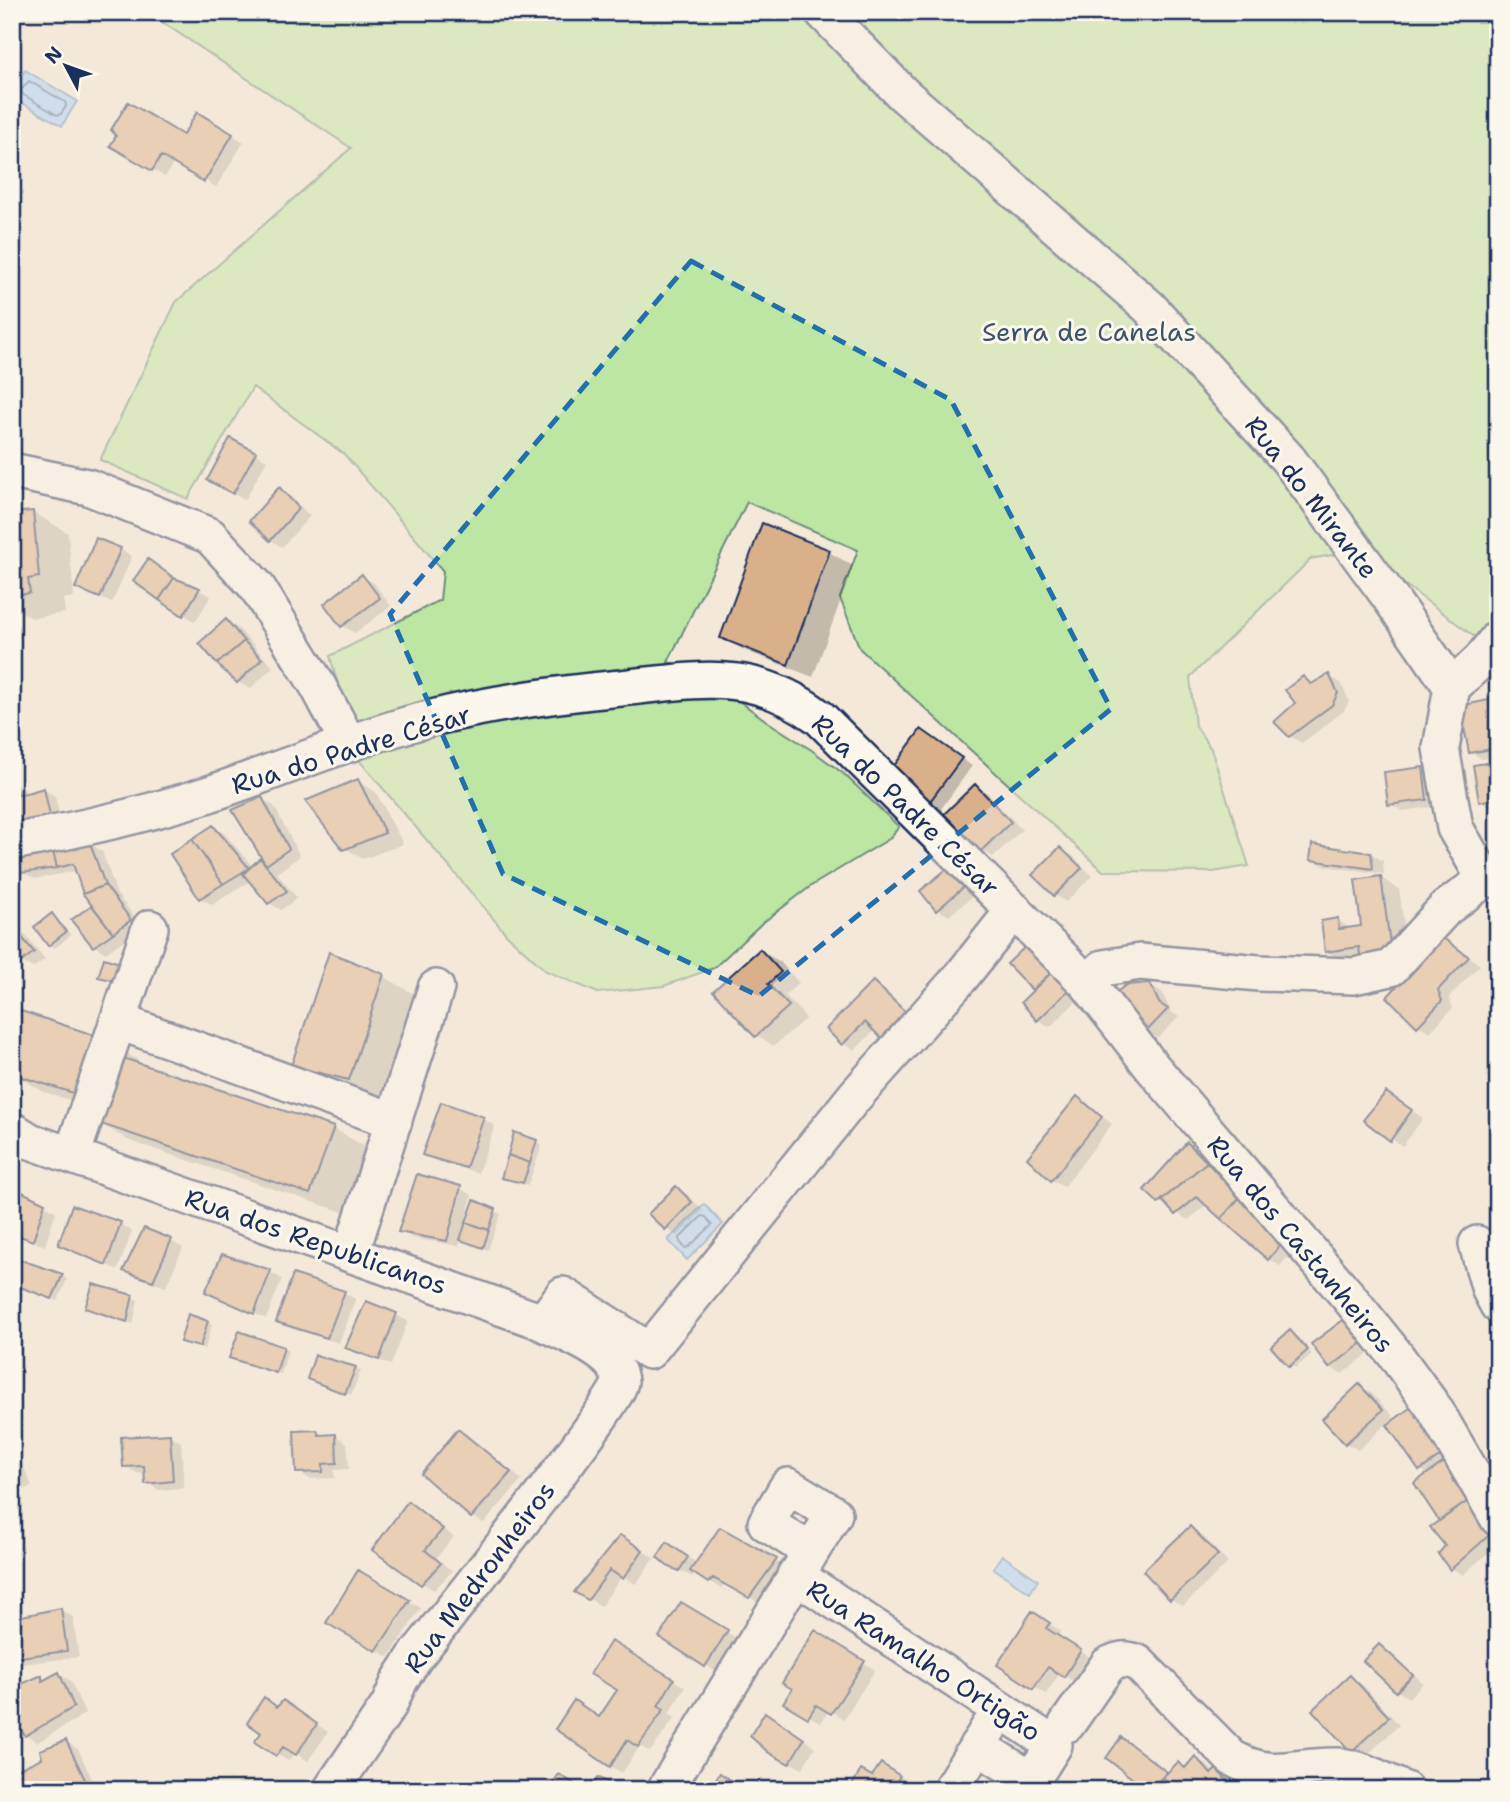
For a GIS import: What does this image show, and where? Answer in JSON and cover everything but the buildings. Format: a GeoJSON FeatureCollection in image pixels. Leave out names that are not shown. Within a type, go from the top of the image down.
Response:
{"type":"FeatureCollection","features":[{"type":"Feature","properties":{"kind":"street","name":"Rua do Mirante"},"geometry":{"type":"LineString","coordinates":[[823,12],[904,94],[1158,317],[1288,459],[1452,687]]}},
{"type":"Feature","properties":{"kind":"street"},"geometry":{"type":"LineString","coordinates":[[12,471],[88,487],[210,536],[257,587],[318,686],[349,744]]}},
{"type":"Feature","properties":{"kind":"street"},"geometry":{"type":"LineString","coordinates":[[1087,983],[1103,968],[1140,962],[1259,973],[1354,976],[1391,968],[1447,908],[1491,879],[1455,828],[1441,748],[1452,687],[1481,660],[1498,638]]}},
{"type":"Feature","properties":{"kind":"street","name":"Rua do Padre César"},"geometry":{"type":"LineString","coordinates":[[12,842],[96,826],[187,800],[428,719],[550,695],[709,680],[750,684],[784,695],[819,718],[1087,983]]}},
{"type":"Feature","properties":{"kind":"street"},"geometry":{"type":"LineString","coordinates":[[543,1324],[563,1295],[649,1351],[855,1096],[961,977],[1014,910]]}},
{"type":"Feature","properties":{"kind":"street"},"geometry":{"type":"LineString","coordinates":[[72,1155],[120,1022],[150,928]]}},
{"type":"Feature","properties":{"kind":"street","name":"Rua dos Castanheiros"},"geometry":{"type":"LineString","coordinates":[[1087,983],[1152,1067],[1394,1353],[1434,1408],[1498,1518]]}},
{"type":"Feature","properties":{"kind":"street"},"geometry":{"type":"LineString","coordinates":[[351,1253],[436,988]]}},
{"type":"Feature","properties":{"kind":"street"},"geometry":{"type":"LineString","coordinates":[[120,1022],[394,1121]]}},
{"type":"Feature","properties":{"kind":"street","name":"Rua dos Republicanos"},"geometry":{"type":"LineString","coordinates":[[12,1130],[30,1141],[351,1253],[543,1324],[597,1350],[613,1365]]}},
{"type":"Feature","properties":{"kind":"street"},"geometry":{"type":"LineString","coordinates":[[1477,1244],[1490,1290],[1498,1305]]}},
{"type":"Feature","properties":{"kind":"street","name":"Rua Medronheiros"},"geometry":{"type":"LineString","coordinates":[[331,1790],[389,1704],[415,1657],[614,1396],[620,1381],[613,1365]]}},
{"type":"Feature","properties":{"kind":"street","name":"Rua Ramalho Ortigão"},"geometry":{"type":"LineString","coordinates":[[665,1790],[803,1563],[999,1711],[1060,1734]]}},
{"type":"Feature","properties":{"kind":"street"},"geometry":{"type":"LineString","coordinates":[[977,1746],[1032,1780],[1108,1665],[1117,1660],[1128,1659],[1138,1663],[1232,1758],[1250,1768],[1316,1778],[1357,1769],[1405,1790]]}},
{"type":"Feature","properties":{"kind":"street"},"geometry":{"type":"LineString","coordinates":[[950,1790],[999,1711]]}},
{"type":"Feature","properties":{"kind":"highlighted area"},"geometry":{"type":"Polygon","coordinates":[[[691,261],[951,400],[1111,709],[759,996],[503,874],[390,614],[691,261]]]}},
{"type":"Feature","properties":{"kind":"green space","name":"Serra de Canelas"},"geometry":{"type":"Polygon","coordinates":[[[147,12],[1498,12],[1498,621],[1480,641],[1359,550],[1311,559],[1190,677],[1195,725],[1211,749],[1249,866],[1213,872],[1103,871],[860,649],[840,598],[858,550],[747,502],[668,662],[699,672],[813,751],[844,774],[899,827],[889,839],[811,886],[761,924],[714,968],[664,986],[598,993],[546,971],[507,935],[358,759],[330,656],[440,600],[443,571],[345,455],[253,387],[188,499],[100,460],[176,302],[351,148],[147,12]]]}},
{"type":"Feature","properties":{"kind":"water"},"geometry":{"type":"Polygon","coordinates":[[[25,70],[77,101],[62,126],[12,97],[12,92],[25,70]]]}},
{"type":"Feature","properties":{"kind":"water"},"geometry":{"type":"Polygon","coordinates":[[[704,1204],[723,1224],[687,1260],[668,1240],[704,1204]]]}},
{"type":"Feature","properties":{"kind":"water"},"geometry":{"type":"Polygon","coordinates":[[[1002,1555],[1038,1580],[1030,1593],[993,1568],[1002,1555]]]}}]}
